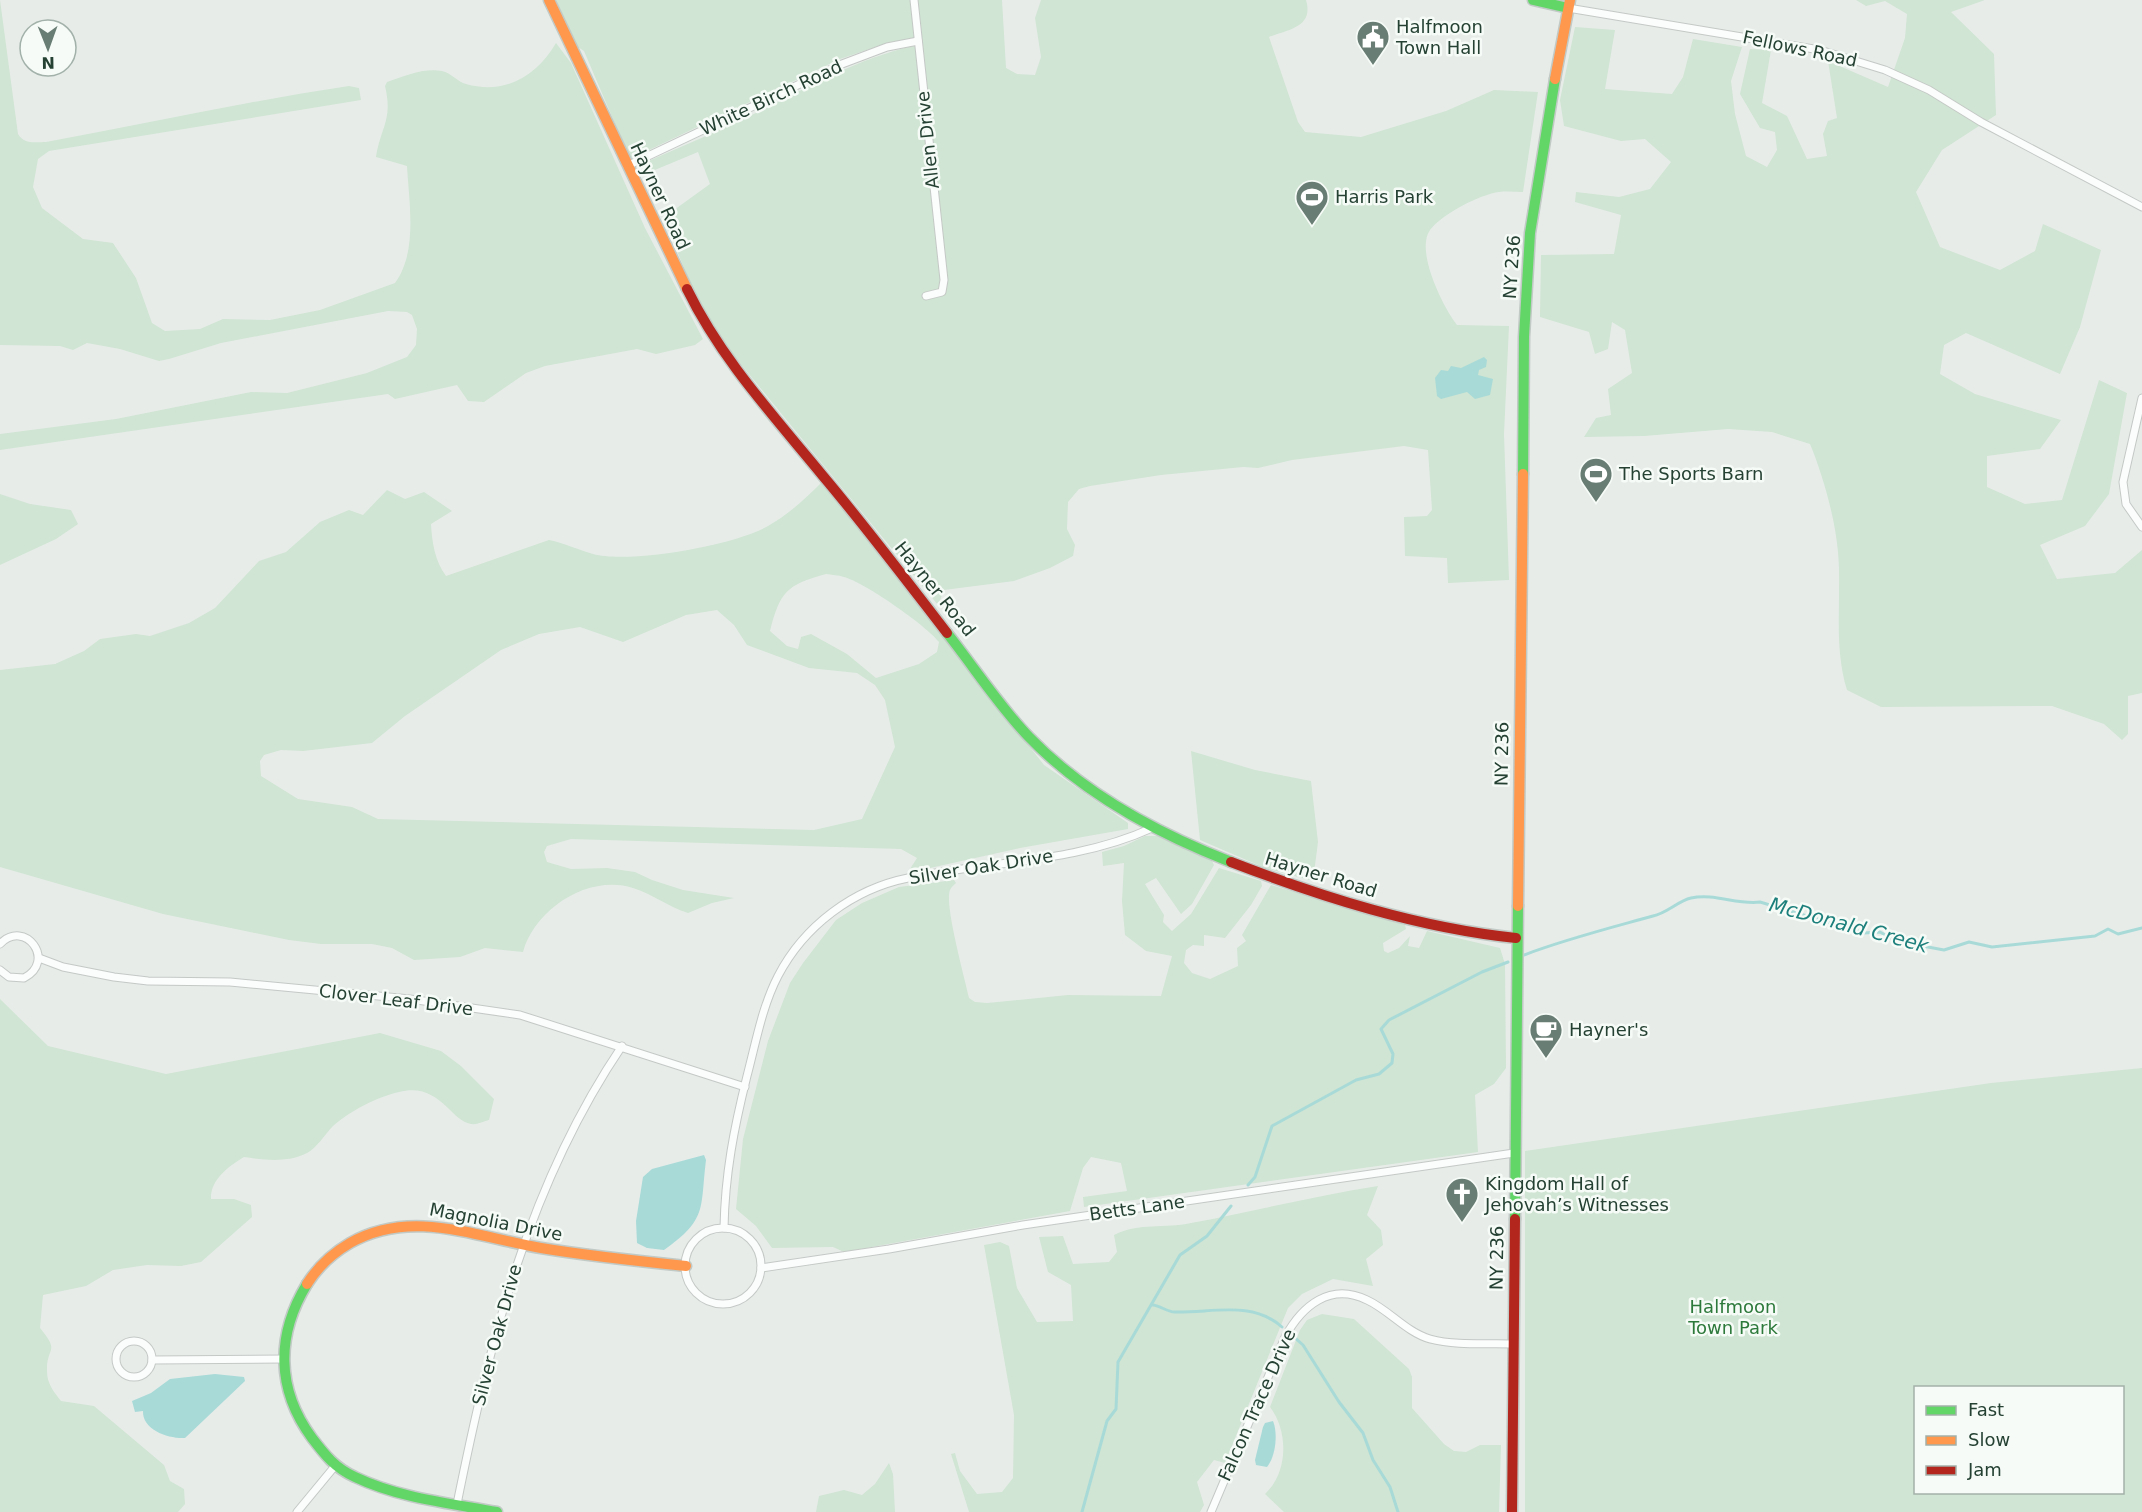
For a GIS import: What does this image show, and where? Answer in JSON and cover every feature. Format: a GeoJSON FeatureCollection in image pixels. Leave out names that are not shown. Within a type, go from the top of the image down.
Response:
{"type":"FeatureCollection","features":[{"type":"Feature","properties":{"kind":"street","name":"Hayner Road"},"geometry":{"type":"LineString","coordinates":[[549,0],[704,324],[733,367],[846,503],[972,661],[1029,737],[1077,781],[1152,828],[1214,857],[1292,885],[1421,923],[1476,934],[1516,938]]}},
{"type":"Feature","properties":{"kind":"street","name":"Allen Drive"},"geometry":{"type":"LineString","coordinates":[[914,0],[944,280],[942,292],[926,296]]}},
{"type":"Feature","properties":{"kind":"street"},"geometry":{"type":"LineString","coordinates":[[1533,0],[1569,4]]}},
{"type":"Feature","properties":{"kind":"street","name":"Fellows Road"},"geometry":{"type":"LineString","coordinates":[[1569,4],[1808,48],[1851,58],[1885,70],[1929,90],[1981,122],[2142,207]]}},
{"type":"Feature","properties":{"kind":"street","name":"NY 236"},"geometry":{"type":"LineString","coordinates":[[1512,1512],[1516,938],[1524,337],[1530,233],[1569,4]]}},
{"type":"Feature","properties":{"kind":"street","name":"White Birch Road"},"geometry":{"type":"LineString","coordinates":[[627,166],[842,64],[887,47],[918,41]]}},
{"type":"Feature","properties":{"kind":"street"},"geometry":{"type":"LineString","coordinates":[[2142,398],[2123,482],[2126,504],[2142,527]]}},
{"type":"Feature","properties":{"kind":"street","name":"Silver Oak Drive"},"geometry":{"type":"LineString","coordinates":[[724,1228],[726,1175],[744,1087],[763,1014],[778,975],[808,933],[830,911],[862,894],[907,878],[1100,848],[1152,828]]}},
{"type":"Feature","properties":{"kind":"street"},"geometry":{"type":"LineString","coordinates":[[0,944],[10,936],[26,937],[37,948],[39,958],[36,968],[24,978],[9,977],[0,970]]}},
{"type":"Feature","properties":{"kind":"street","name":"Clover Leaf Drive"},"geometry":{"type":"LineString","coordinates":[[39,958],[63,967],[114,977],[148,981],[230,982],[410,999],[520,1015],[744,1087]]}},
{"type":"Feature","properties":{"kind":"street","name":"Silver Oak Drive"},"geometry":{"type":"LineString","coordinates":[[457,1504],[478,1398],[522,1244],[576,1119],[622,1046]]}},
{"type":"Feature","properties":{"kind":"street","name":"Betts Lane"},"geometry":{"type":"LineString","coordinates":[[761,1268],[852,1255],[1034,1223],[1514,1153]]}},
{"type":"Feature","properties":{"kind":"street","name":"Magnolia Drive"},"geometry":{"type":"LineString","coordinates":[[497,1512],[367,1482],[335,1466],[303,1427],[289,1397],[283,1370],[285,1335],[294,1303],[315,1273],[334,1252],[359,1237],[384,1228],[420,1224],[437,1225],[600,1258],[686,1266]]}},
{"type":"Feature","properties":{"kind":"street"},"geometry":{"type":"LineString","coordinates":[[724,1228],[746,1236],[754,1244],[759,1254],[761,1268],[754,1287],[747,1296],[725,1304],[714,1303],[695,1292],[689,1283],[686,1266],[688,1251],[694,1241],[703,1234],[724,1228]]}},
{"type":"Feature","properties":{"kind":"street","name":"Falcon Trace Drive"},"geometry":{"type":"LineString","coordinates":[[1211,1512],[1285,1337],[1297,1315],[1313,1303],[1328,1296],[1354,1295],[1368,1300],[1428,1338],[1443,1342],[1513,1344]]}},
{"type":"Feature","properties":{"kind":"street"},"geometry":{"type":"LineString","coordinates":[[136,1340],[147,1346],[152,1360],[146,1372],[135,1377],[123,1374],[115,1358],[124,1343],[136,1340]]}},
{"type":"Feature","properties":{"kind":"street"},"geometry":{"type":"LineString","coordinates":[[152,1360],[284,1359]]}},
{"type":"Feature","properties":{"kind":"street"},"geometry":{"type":"LineString","coordinates":[[297,1512],[335,1466]]}},
{"type":"Feature","properties":{"kind":"green space"},"geometry":{"type":"Polygon","coordinates":[[[0,0],[18,134],[27,141],[46,142],[311,92],[349,86],[359,88],[361,100],[49,151],[38,159],[33,187],[42,208],[83,239],[113,243],[136,278],[152,323],[165,331],[200,329],[223,319],[270,320],[320,310],[395,283],[407,257],[410,211],[407,166],[376,157],[387,115],[385,86],[387,82],[414,73],[435,70],[445,72],[466,84],[480,87],[507,85],[539,65],[556,43],[571,63],[645,228],[703,339],[695,345],[656,354],[637,349],[545,366],[526,373],[484,402],[468,401],[457,385],[395,399],[388,394],[0,450],[0,434],[116,419],[251,392],[287,393],[367,373],[407,357],[416,345],[417,329],[412,315],[407,312],[388,311],[221,343],[159,361],[120,349],[87,343],[73,350],[60,346],[0,345],[0,0]]]}},
{"type":"Feature","properties":{"kind":"green space"},"geometry":{"type":"Polygon","coordinates":[[[556,0],[1002,0],[1006,68],[1017,74],[1035,75],[1041,57],[1035,18],[1041,0],[1306,0],[1308,9],[1306,16],[1298,26],[1269,37],[1298,122],[1305,132],[1361,137],[1446,111],[1494,90],[1538,92],[1523,192],[1499,192],[1472,201],[1443,218],[1430,230],[1426,239],[1428,265],[1438,293],[1457,325],[1509,326],[1504,434],[1509,580],[1448,583],[1447,558],[1405,556],[1404,517],[1427,516],[1432,510],[1428,450],[1404,446],[1292,460],[1258,468],[1243,467],[1161,475],[1079,489],[1068,502],[1067,529],[1075,545],[1073,556],[1050,568],[1014,581],[944,590],[938,605],[721,340],[700,306],[667,227],[674,210],[710,184],[698,152],[650,172],[644,163],[744,119],[853,66],[914,46],[913,39],[890,42],[840,59],[630,159],[584,51],[575,45],[556,0]]]}},
{"type":"Feature","properties":{"kind":"green space"},"geometry":{"type":"Polygon","coordinates":[[[1856,0],[1985,0],[1951,12],[1994,54],[1996,115],[1942,150],[1916,192],[1940,247],[2000,270],[2035,251],[2043,224],[2101,250],[2080,327],[2060,374],[1966,333],[1944,345],[1940,374],[1975,394],[2061,420],[2040,449],[1987,456],[1987,487],[2025,504],[2062,500],[2099,380],[2127,393],[2109,494],[2085,526],[2040,545],[2057,579],[2115,573],[2142,550],[2142,693],[2128,696],[2128,734],[2122,740],[2104,724],[2052,706],[1881,707],[1847,690],[1840,656],[1839,569],[1834,525],[1828,497],[1810,444],[1772,432],[1728,429],[1644,436],[1584,437],[1596,418],[1611,415],[1608,389],[1632,373],[1625,330],[1612,322],[1608,349],[1595,354],[1589,332],[1540,317],[1541,255],[1614,254],[1621,215],[1575,202],[1576,192],[1619,197],[1650,189],[1671,162],[1645,139],[1621,141],[1564,126],[1560,100],[1575,27],[1615,30],[1605,89],[1672,94],[1683,77],[1693,39],[1742,47],[1731,81],[1735,114],[1746,156],[1767,167],[1777,150],[1775,132],[1760,128],[1740,94],[1750,49],[1771,50],[1762,103],[1787,116],[1807,159],[1827,156],[1823,134],[1828,121],[1837,118],[1828,61],[1888,87],[1905,38],[1907,14],[1885,1],[1866,6],[1856,0]]]}},
{"type":"Feature","properties":{"kind":"green space"},"geometry":{"type":"Polygon","coordinates":[[[822,482],[1044,765],[1128,823],[1128,829],[1020,848],[912,872],[910,869],[917,858],[901,849],[571,839],[547,846],[544,852],[547,862],[571,869],[607,868],[635,872],[683,890],[734,898],[712,903],[688,913],[633,888],[616,885],[599,886],[582,891],[551,909],[529,936],[523,952],[485,948],[460,957],[414,960],[392,948],[372,944],[321,944],[289,940],[163,914],[0,867],[0,670],[55,664],[84,651],[100,639],[136,634],[150,636],[189,623],[215,608],[259,561],[286,552],[320,522],[349,510],[363,515],[387,490],[405,499],[424,492],[452,511],[431,524],[435,552],[446,576],[549,540],[593,554],[631,557],[682,551],[732,540],[768,526],[790,511],[822,482]],[[826,574],[793,587],[777,607],[770,631],[787,646],[798,649],[801,637],[811,634],[847,654],[876,678],[919,664],[937,652],[939,642],[894,605],[853,581],[842,576],[826,574]],[[717,610],[686,615],[623,642],[580,627],[539,634],[501,650],[405,716],[372,743],[303,751],[281,750],[264,755],[260,761],[261,776],[298,799],[352,807],[378,819],[814,830],[862,819],[895,747],[885,700],[875,685],[857,673],[809,668],[747,645],[734,625],[717,610]]]}},
{"type":"Feature","properties":{"kind":"green space"},"geometry":{"type":"Polygon","coordinates":[[[0,494],[30,504],[71,510],[78,524],[56,539],[0,565],[0,494]]]}},
{"type":"Feature","properties":{"kind":"green space"},"geometry":{"type":"Polygon","coordinates":[[[1191,751],[1255,770],[1311,781],[1318,842],[1313,881],[1265,868],[1200,840],[1191,751]]]}},
{"type":"Feature","properties":{"kind":"green space"},"geometry":{"type":"Polygon","coordinates":[[[1145,836],[1158,836],[1212,861],[1214,865],[1192,904],[1181,914],[1156,878],[1145,884],[1164,915],[1163,922],[1172,931],[1191,914],[1219,868],[1261,881],[1262,886],[1251,905],[1225,938],[1204,935],[1204,946],[1193,945],[1186,950],[1184,963],[1192,973],[1210,979],[1238,966],[1237,948],[1246,941],[1242,935],[1271,885],[1405,925],[1406,929],[1383,943],[1384,951],[1388,953],[1399,948],[1410,936],[1408,946],[1419,948],[1427,931],[1500,948],[1505,964],[1506,1068],[1494,1084],[1475,1095],[1478,1152],[1084,1207],[1083,1197],[1127,1191],[1121,1163],[1091,1157],[1083,1168],[1070,1211],[844,1252],[833,1247],[772,1248],[756,1226],[736,1209],[743,1139],[768,1041],[790,983],[836,920],[862,903],[899,887],[954,880],[956,883],[950,889],[949,898],[952,925],[969,998],[975,1002],[987,1003],[1068,995],[1161,996],[1172,956],[1146,951],[1125,935],[1122,901],[1124,863],[1103,866],[1102,852],[1124,846],[1145,836]]]}},
{"type":"Feature","properties":{"kind":"green space"},"geometry":{"type":"Polygon","coordinates":[[[0,999],[48,1046],[166,1074],[380,1033],[441,1051],[461,1066],[494,1099],[489,1120],[471,1124],[425,1092],[413,1090],[399,1092],[373,1101],[347,1115],[333,1126],[314,1148],[300,1156],[276,1160],[244,1157],[227,1169],[217,1180],[211,1199],[234,1199],[251,1205],[252,1217],[201,1262],[181,1266],[147,1265],[113,1270],[86,1286],[43,1295],[40,1328],[51,1346],[47,1371],[53,1391],[61,1401],[94,1406],[164,1465],[170,1481],[184,1489],[185,1504],[178,1512],[0,1512],[0,999]]]}},
{"type":"Feature","properties":{"kind":"green space","name":"Halfmoon Town Park"},"geometry":{"type":"Polygon","coordinates":[[[2142,1068],[2142,1512],[1525,1512],[1525,1151],[1991,1083],[2142,1068]]]}},
{"type":"Feature","properties":{"kind":"green space"},"geometry":{"type":"Polygon","coordinates":[[[1378,1186],[1367,1215],[1381,1230],[1383,1245],[1366,1259],[1373,1286],[1333,1279],[1302,1294],[1288,1308],[1225,1463],[1214,1460],[1197,1482],[1204,1505],[1200,1512],[969,1512],[951,1454],[955,1453],[960,1471],[977,1494],[1002,1492],[1013,1478],[1014,1415],[984,1245],[1000,1242],[1009,1246],[1017,1288],[1037,1322],[1073,1321],[1071,1285],[1048,1272],[1039,1237],[1063,1236],[1073,1264],[1109,1262],[1117,1252],[1114,1235],[1133,1228],[1191,1223],[1378,1186]]]}},
{"type":"Feature","properties":{"kind":"green space"},"geometry":{"type":"Polygon","coordinates":[[[1322,1314],[1354,1319],[1409,1369],[1412,1377],[1412,1408],[1444,1444],[1454,1451],[1466,1452],[1480,1445],[1501,1445],[1499,1512],[1284,1512],[1265,1494],[1278,1475],[1283,1452],[1280,1428],[1270,1407],[1300,1330],[1307,1320],[1322,1314]]]}},
{"type":"Feature","properties":{"kind":"green space"},"geometry":{"type":"Polygon","coordinates":[[[889,1463],[893,1474],[895,1512],[816,1512],[819,1496],[844,1490],[862,1495],[875,1484],[889,1463]]]}},
{"type":"Feature","properties":{"kind":"water"},"geometry":{"type":"Polygon","coordinates":[[[1484,357],[1487,360],[1486,367],[1479,370],[1478,375],[1493,379],[1490,395],[1475,399],[1467,392],[1441,399],[1437,396],[1435,378],[1441,370],[1448,371],[1451,366],[1461,368],[1484,357]]]}},
{"type":"Feature","properties":{"kind":"water"},"geometry":{"type":"Polygon","coordinates":[[[704,1155],[706,1160],[702,1202],[695,1221],[664,1250],[647,1248],[637,1243],[636,1221],[643,1177],[652,1169],[704,1155]]]}},
{"type":"Feature","properties":{"kind":"water"},"geometry":{"type":"Polygon","coordinates":[[[215,1374],[244,1377],[245,1381],[185,1438],[172,1437],[158,1432],[147,1423],[143,1411],[135,1412],[132,1401],[151,1393],[170,1379],[215,1374]]]}},
{"type":"Feature","properties":{"kind":"water"},"geometry":{"type":"Polygon","coordinates":[[[1273,1421],[1276,1438],[1272,1457],[1267,1467],[1256,1465],[1255,1460],[1263,1427],[1265,1423],[1273,1421]]]}},
{"type":"Feature","properties":{"kind":"waterway","name":"McDonald Creek"},"geometry":{"type":"LineString","coordinates":[[1524,955],[1658,914],[1686,900],[1700,897],[1760,902],[1864,933],[1880,932],[1896,941],[1944,950],[1969,942],[1992,947],[2095,936],[2108,929],[2118,934],[2142,928]]}},
{"type":"Feature","properties":{"kind":"waterway","name":"McDonald Creek"},"geometry":{"type":"LineString","coordinates":[[1248,1185],[1255,1177],[1272,1126],[1356,1080],[1379,1074],[1392,1063],[1393,1054],[1381,1029],[1389,1020],[1482,972],[1508,962]]}},
{"type":"Feature","properties":{"kind":"waterway","name":"McDonald Creek"},"geometry":{"type":"LineString","coordinates":[[1082,1512],[1107,1421],[1116,1409],[1118,1362],[1180,1255],[1207,1236],[1231,1206]]}},
{"type":"Feature","properties":{"kind":"waterway"},"geometry":{"type":"LineString","coordinates":[[1153,1305],[1175,1312],[1231,1310],[1258,1313],[1282,1327]]}},
{"type":"Feature","properties":{"kind":"waterway"},"geometry":{"type":"LineString","coordinates":[[1294,1337],[1303,1345],[1339,1402],[1363,1433],[1373,1460],[1390,1487],[1398,1512]]}},
{"type":"Feature","properties":{"kind":"traffic: fast"},"geometry":{"type":"LineString","coordinates":[[1533,0],[1568,8]]}},
{"type":"Feature","properties":{"kind":"traffic: fast"},"geometry":{"type":"LineString","coordinates":[[1523,474],[1524,337],[1530,233],[1555,79]]}},
{"type":"Feature","properties":{"kind":"traffic: fast"},"geometry":{"type":"LineString","coordinates":[[947,633],[1018,725],[1074,777],[1150,825],[1231,862]]}},
{"type":"Feature","properties":{"kind":"traffic: fast"},"geometry":{"type":"LineString","coordinates":[[1515,1219],[1518,906]]}},
{"type":"Feature","properties":{"kind":"traffic: fast"},"geometry":{"type":"LineString","coordinates":[[307,1284],[290,1323],[285,1342],[284,1362],[286,1381],[292,1400],[300,1419],[321,1450],[342,1470],[389,1490],[424,1499],[497,1512]]}},
{"type":"Feature","properties":{"kind":"traffic: slow"},"geometry":{"type":"LineString","coordinates":[[549,0],[687,289]]}},
{"type":"Feature","properties":{"kind":"traffic: slow"},"geometry":{"type":"LineString","coordinates":[[1555,79],[1570,0]]}},
{"type":"Feature","properties":{"kind":"traffic: slow"},"geometry":{"type":"LineString","coordinates":[[1518,906],[1523,474]]}},
{"type":"Feature","properties":{"kind":"traffic: slow"},"geometry":{"type":"LineString","coordinates":[[307,1284],[326,1261],[350,1243],[373,1233],[397,1227],[444,1228],[559,1251],[686,1266]]}},
{"type":"Feature","properties":{"kind":"traffic: jam"},"geometry":{"type":"LineString","coordinates":[[687,289],[716,339],[749,386],[855,515],[947,633]]}},
{"type":"Feature","properties":{"kind":"traffic: jam"},"geometry":{"type":"LineString","coordinates":[[1231,862],[1336,899],[1407,919],[1516,938]]}},
{"type":"Feature","properties":{"kind":"traffic: jam"},"geometry":{"type":"LineString","coordinates":[[1512,1512],[1515,1219]]}},
{"type":"Feature","properties":{"kind":"place","name":"Halfmoon Town Hall"},"geometry":{"type":"Point","coordinates":[1373,66]}},
{"type":"Feature","properties":{"kind":"place","name":"Harris Park"},"geometry":{"type":"Point","coordinates":[1312,226]}},
{"type":"Feature","properties":{"kind":"place","name":"The Sports Barn"},"geometry":{"type":"Point","coordinates":[1596,503]}},
{"type":"Feature","properties":{"kind":"place","name":"Hayner's"},"geometry":{"type":"Point","coordinates":[1546,1059]}},
{"type":"Feature","properties":{"kind":"place","name":"Kingdom Hall of Jehovah’s Witnesses"},"geometry":{"type":"Point","coordinates":[1462,1223]}}]}
